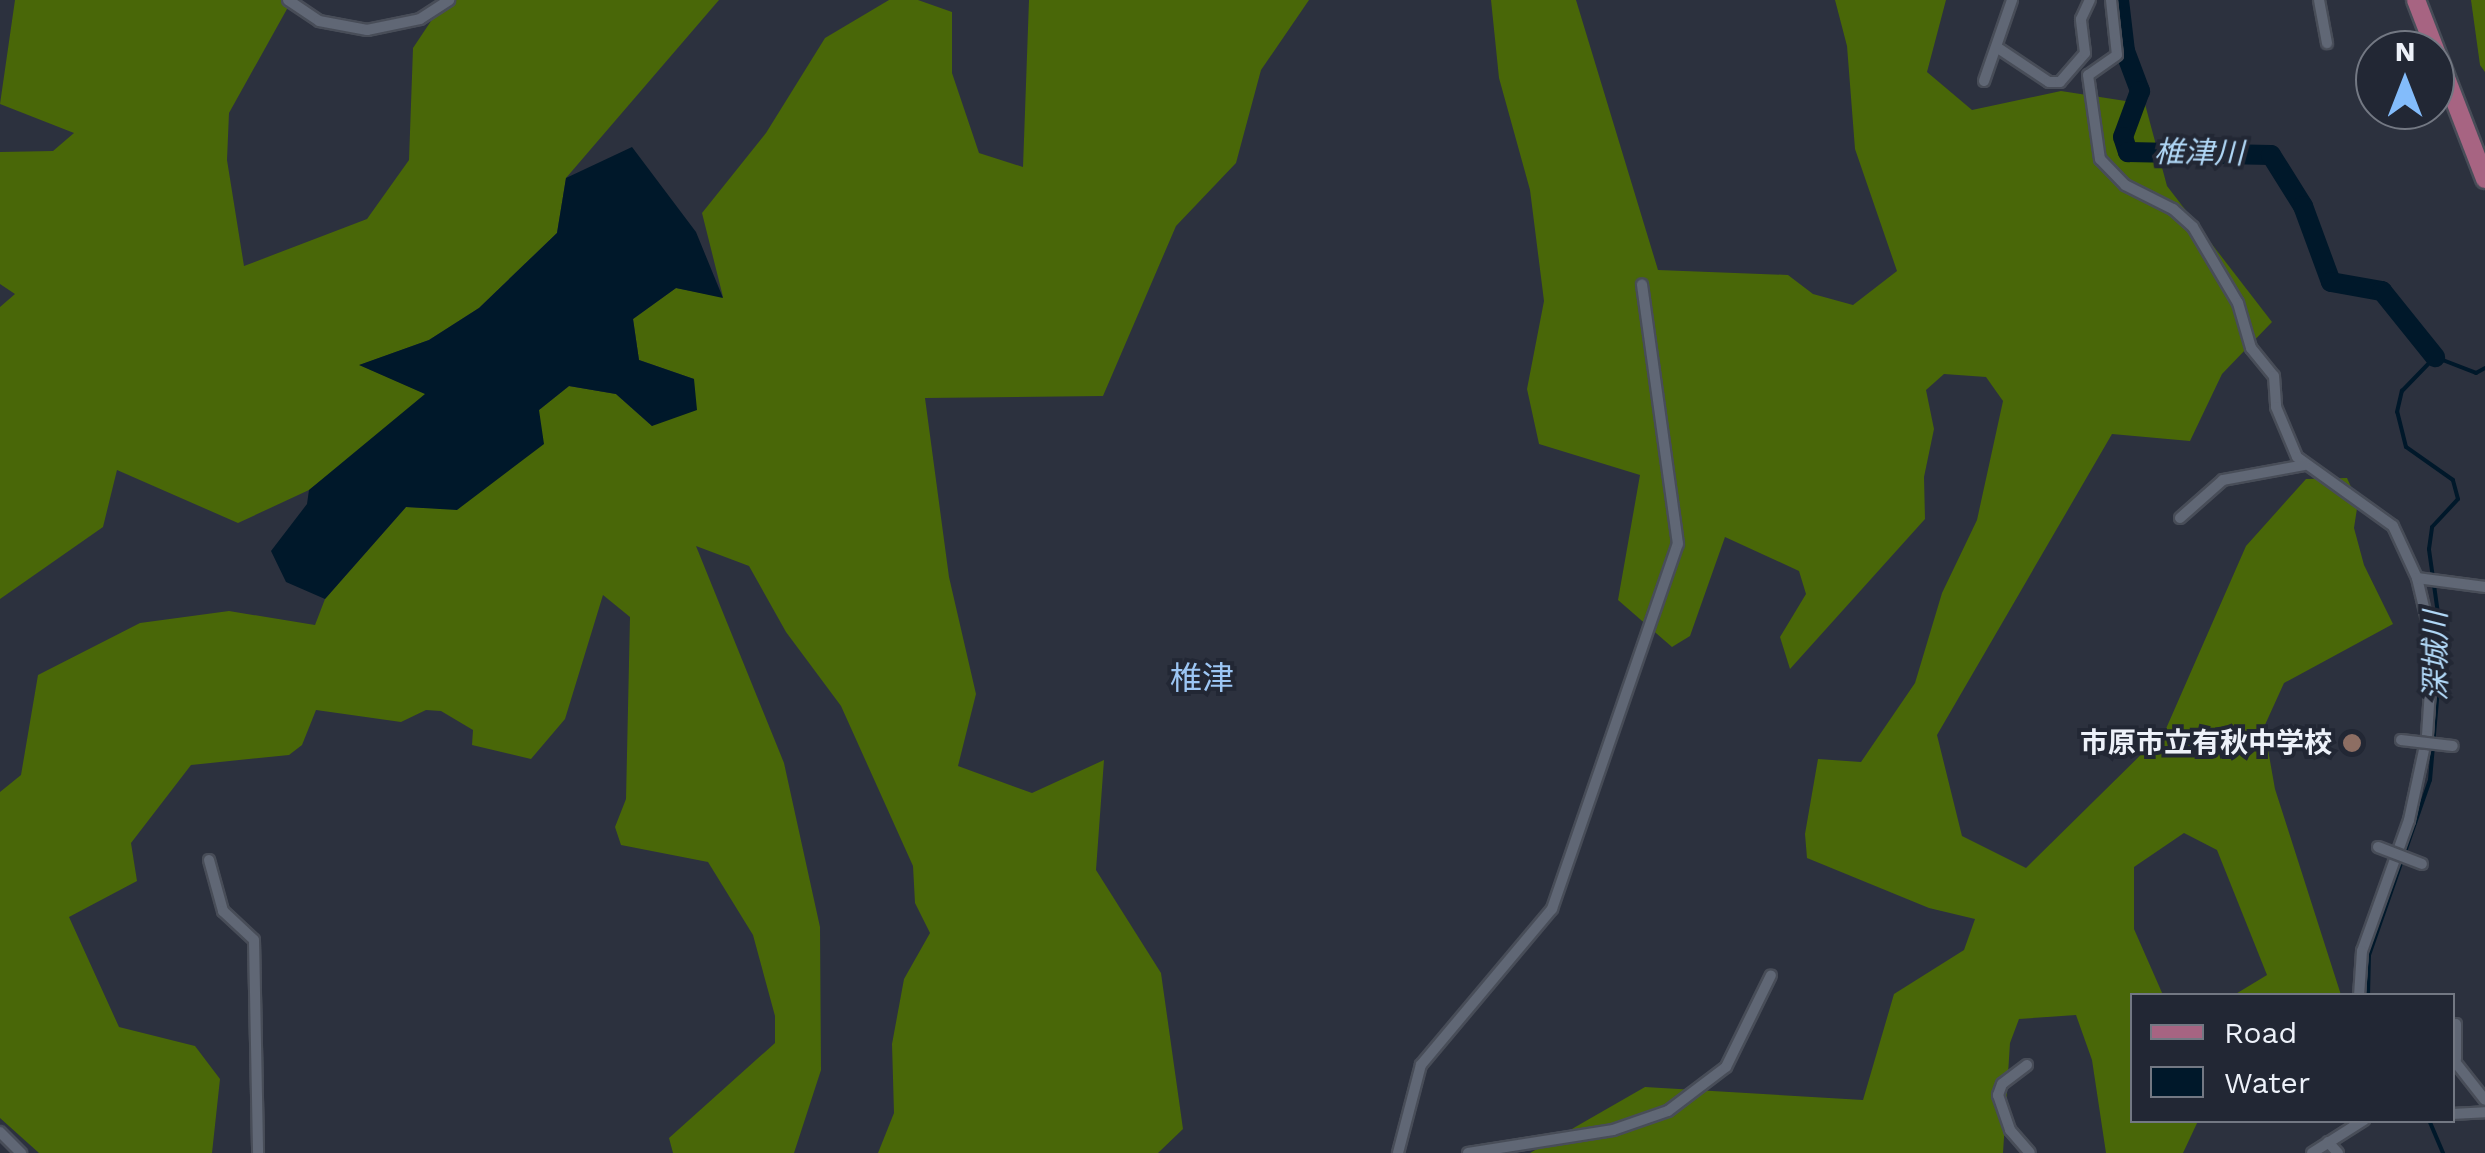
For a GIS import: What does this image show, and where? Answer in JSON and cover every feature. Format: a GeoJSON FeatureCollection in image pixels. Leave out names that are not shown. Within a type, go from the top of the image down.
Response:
{"type":"FeatureCollection","features":[{"type":"Feature","properties":{"kind":"main road"},"geometry":{"type":"LineString","coordinates":[[2416,0],[2485,179]]}},
{"type":"Feature","properties":{"kind":"street"},"geometry":{"type":"LineString","coordinates":[[288,0],[319,21],[367,30],[420,19],[449,0]]}},
{"type":"Feature","properties":{"kind":"street"},"geometry":{"type":"LineString","coordinates":[[1984,80],[2012,0]]}},
{"type":"Feature","properties":{"kind":"street"},"geometry":{"type":"LineString","coordinates":[[1998,48],[2048,82],[2060,82],[2085,53],[2081,18],[2090,0]]}},
{"type":"Feature","properties":{"kind":"street"},"geometry":{"type":"LineString","coordinates":[[2111,0],[2117,55],[2088,75],[2100,159],[2125,184],[2174,209],[2219,264],[2238,302],[2241,331],[2274,376],[2284,434],[2305,464],[2393,526],[2418,578],[2434,645],[2427,736],[2409,820],[2362,951],[2359,993]]}},
{"type":"Feature","properties":{"kind":"street"},"geometry":{"type":"LineString","coordinates":[[2319,0],[2326,43]]}},
{"type":"Feature","properties":{"kind":"street"},"geometry":{"type":"LineString","coordinates":[[1398,1153],[1420,1065],[1552,910],[1678,544],[1642,284]]}},
{"type":"Feature","properties":{"kind":"street"},"geometry":{"type":"LineString","coordinates":[[2180,518],[2224,480],[2305,464]]}},
{"type":"Feature","properties":{"kind":"street"},"geometry":{"type":"LineString","coordinates":[[2418,578],[2485,588]]}},
{"type":"Feature","properties":{"kind":"street"},"geometry":{"type":"LineString","coordinates":[[2401,740],[2453,746]]}},
{"type":"Feature","properties":{"kind":"street"},"geometry":{"type":"LineString","coordinates":[[2378,847],[2422,864]]}},
{"type":"Feature","properties":{"kind":"street"},"geometry":{"type":"LineString","coordinates":[[209,860],[224,912],[254,940],[258,1153]]}},
{"type":"Feature","properties":{"kind":"street"},"geometry":{"type":"LineString","coordinates":[[1468,1153],[1517,1146],[1537,1149],[1668,1111],[1726,1067],[1770,975]]}},
{"type":"Feature","properties":{"kind":"street"},"geometry":{"type":"LineString","coordinates":[[2455,1042],[2456,1024]]}},
{"type":"Feature","properties":{"kind":"street"},"geometry":{"type":"LineString","coordinates":[[2455,1060],[2485,1100]]}},
{"type":"Feature","properties":{"kind":"street"},"geometry":{"type":"LineString","coordinates":[[2027,1065],[2002,1084],[1998,1095],[2010,1130],[2030,1153]]}},
{"type":"Feature","properties":{"kind":"street"},"geometry":{"type":"LineString","coordinates":[[2455,1114],[2485,1112]]}},
{"type":"Feature","properties":{"kind":"street"},"geometry":{"type":"LineString","coordinates":[[2312,1153],[2359,1123]]}},
{"type":"Feature","properties":{"kind":"street"},"geometry":{"type":"LineString","coordinates":[[0,1132],[21,1153]]}},
{"type":"Feature","properties":{"kind":"street"},"geometry":{"type":"LineString","coordinates":[[2328,1142],[2338,1153]]}},
{"type":"Feature","properties":{"kind":"street"},"geometry":{"type":"LineString","coordinates":[[1502,1153],[1517,1146]]}},
{"type":"Feature","properties":{"kind":"green space"},"geometry":{"type":"Polygon","coordinates":[[[15,0],[292,0],[229,113],[227,160],[244,266],[367,219],[409,160],[413,48],[445,0],[719,0],[566,178],[557,233],[479,308],[429,340],[360,365],[426,394],[395,423],[309,490],[238,523],[117,470],[103,527],[0,599],[0,307],[15,294],[0,284],[0,152],[53,151],[74,133],[0,104],[15,0]]]}},
{"type":"Feature","properties":{"kind":"green space"},"geometry":{"type":"Polygon","coordinates":[[[889,0],[918,0],[952,12],[952,73],[979,153],[1023,167],[1029,0],[1309,0],[1261,70],[1236,163],[1176,226],[1103,396],[925,398],[949,577],[976,694],[958,766],[1032,793],[1104,760],[1096,870],[1161,973],[1183,1129],[1158,1153],[878,1153],[894,1113],[892,1044],[904,979],[930,933],[915,903],[913,866],[841,706],[786,632],[749,566],[696,546],[784,763],[820,927],[821,1070],[794,1153],[673,1153],[669,1138],[775,1043],[775,1016],[753,935],[708,862],[621,845],[615,827],[626,799],[630,617],[603,595],[565,719],[531,759],[472,745],[473,730],[441,711],[426,710],[401,722],[316,710],[302,745],[289,755],[191,765],[131,843],[137,881],[69,917],[119,1027],[195,1046],[220,1079],[212,1153],[39,1153],[0,1118],[0,792],[21,775],[38,675],[140,623],[229,611],[315,625],[325,599],[406,507],[458,509],[539,410],[569,386],[616,394],[652,426],[694,379],[639,360],[633,319],[676,288],[723,297],[702,213],[766,133],[825,38],[889,0]]]}},
{"type":"Feature","properties":{"kind":"green space"},"geometry":{"type":"Polygon","coordinates":[[[1491,0],[1576,0],[1658,270],[1788,275],[1813,294],[1853,305],[1897,271],[1855,149],[1847,46],[1835,0],[1946,0],[1927,72],[1972,110],[2061,91],[2145,104],[2167,186],[2272,322],[2222,374],[2190,441],[2112,434],[1937,735],[1962,836],[2026,868],[2165,731],[2246,546],[2306,479],[2347,478],[2358,502],[2354,528],[2364,565],[2393,624],[2284,683],[2264,727],[2275,789],[2340,993],[2237,993],[2267,975],[2217,850],[2184,833],[2134,867],[2134,929],[2162,993],[2130,993],[2130,1123],[2197,1123],[2183,1153],[2106,1153],[2092,1060],[2076,1015],[2019,1019],[2010,1043],[2003,1153],[1530,1153],[1645,1087],[1863,1100],[1894,994],[1964,950],[1975,919],[1929,908],[1807,858],[1805,834],[1818,759],[1861,762],[1915,683],[1942,593],[1977,520],[2003,401],[1986,377],[1944,374],[1926,390],[1934,429],[1924,477],[1925,519],[1790,669],[1780,637],[1806,594],[1799,571],[1725,537],[1690,636],[1672,647],[1618,600],[1640,475],[1539,444],[1527,389],[1544,301],[1530,190],[1499,78],[1491,0]]]}},
{"type":"Feature","properties":{"kind":"green space"},"geometry":{"type":"Polygon","coordinates":[[[2471,0],[2485,0],[2485,72],[2480,65],[2471,0]]]}},
{"type":"Feature","properties":{"kind":"water"},"geometry":{"type":"Polygon","coordinates":[[[632,147],[696,232],[723,298],[676,288],[633,319],[639,360],[694,379],[697,410],[652,426],[616,394],[569,386],[539,410],[544,444],[457,510],[406,507],[325,599],[286,582],[271,551],[307,504],[309,490],[425,394],[359,365],[429,340],[479,308],[557,233],[566,178],[632,147]]]}},
{"type":"Feature","properties":{"kind":"waterway","name":"椎津川"},"geometry":{"type":"LineString","coordinates":[[2119,0],[2125,51],[2140,91],[2123,137],[2128,152],[2271,155],[2303,206],[2331,282],[2382,291],[2435,357]]}},
{"type":"Feature","properties":{"kind":"waterway","name":"深城川"},"geometry":{"type":"LineString","coordinates":[[2368,993],[2369,955],[2430,780],[2442,642],[2429,549],[2432,527],[2458,499],[2453,480],[2406,447],[2397,412],[2402,391],[2435,357],[2476,373],[2485,368]]}},
{"type":"Feature","properties":{"kind":"waterway","name":"深城川"},"geometry":{"type":"LineString","coordinates":[[2430,1123],[2443,1153]]}},
{"type":"Feature","properties":{"kind":"place","name":"市原市立有秋中学校"},"geometry":{"type":"Point","coordinates":[2352,743]}},
{"type":"Feature","properties":{"kind":"district","name":"椎津"},"geometry":{"type":"Point","coordinates":[1202,678]}}]}
